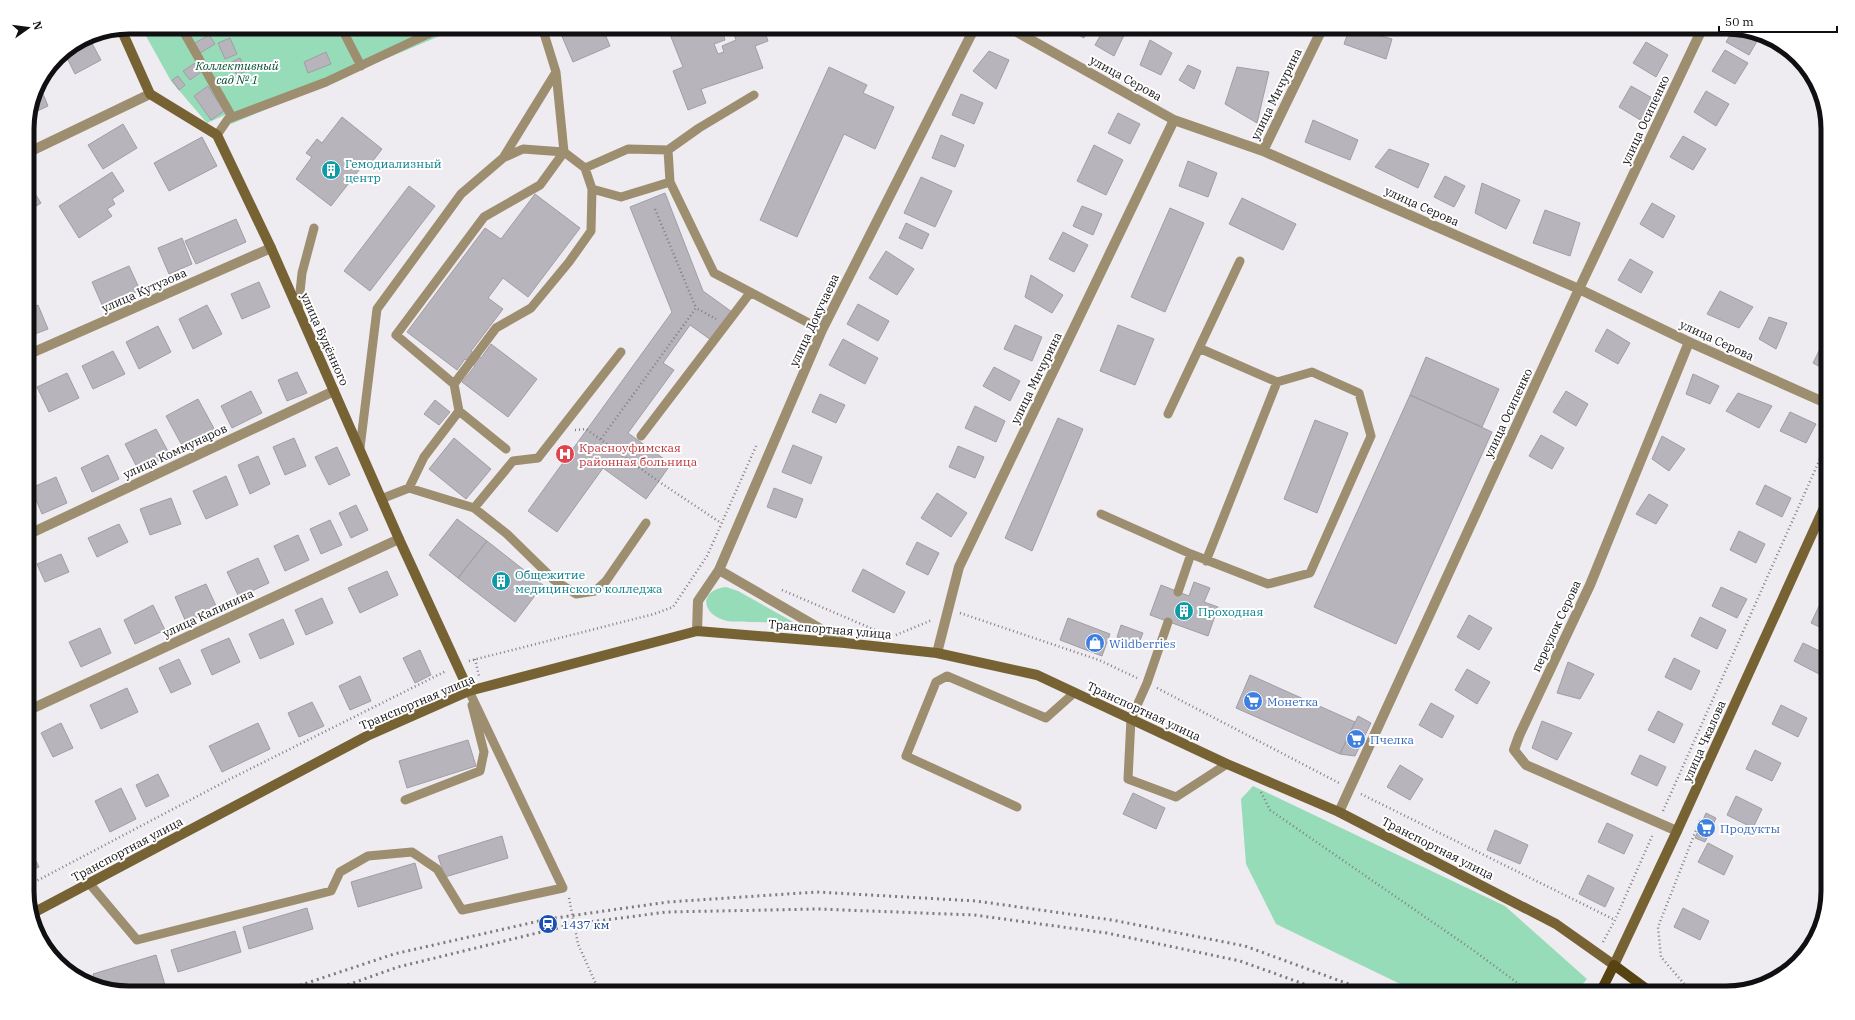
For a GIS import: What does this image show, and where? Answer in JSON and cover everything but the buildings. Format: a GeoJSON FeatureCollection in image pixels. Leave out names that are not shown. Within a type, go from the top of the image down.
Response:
{"type":"FeatureCollection","features":[{"type":"Feature","properties":{"kind":"main road"},"geometry":{"type":"LineString","coordinates":[[123,34],[150,94],[217,135]]}},
{"type":"Feature","properties":{"kind":"main road","name":"улица Будённого"},"geometry":{"type":"LineString","coordinates":[[217,135],[271,248],[399,539],[469,690]]}},
{"type":"Feature","properties":{"kind":"main road","name":"улица Чкалова"},"geometry":{"type":"LineString","coordinates":[[1603,986],[1677,831],[1821,514]]}},
{"type":"Feature","properties":{"kind":"main road","name":"Транспортная улица"},"geometry":{"type":"LineString","coordinates":[[37,911],[367,736],[469,690],[697,631],[845,642],[938,653],[1037,676],[1227,764],[1339,812],[1556,924],[1614,964]]}},
{"type":"Feature","properties":{"kind":"main road"},"geometry":{"type":"LineString","coordinates":[[1614,964],[1643,986]]}},
{"type":"Feature","properties":{"kind":"street","name":"улица Докучаева"},"geometry":{"type":"LineString","coordinates":[[697,631],[698,601],[721,566],[822,330],[971,34]]}},
{"type":"Feature","properties":{"kind":"street","name":"улица Серова"},"geometry":{"type":"LineString","coordinates":[[1020,34],[1174,120],[1263,151],[1579,289],[1689,342],[1821,401]]}},
{"type":"Feature","properties":{"kind":"street","name":"улица Мичурина"},"geometry":{"type":"LineString","coordinates":[[1263,151],[1320,34]]}},
{"type":"Feature","properties":{"kind":"street","name":"улица Осипенко"},"geometry":{"type":"LineString","coordinates":[[1339,812],[1579,289],[1700,34]]}},
{"type":"Feature","properties":{"kind":"street"},"geometry":{"type":"LineString","coordinates":[[34,151],[150,94]]}},
{"type":"Feature","properties":{"kind":"street","name":"улица Мичурина"},"geometry":{"type":"LineString","coordinates":[[938,653],[960,567],[1174,120]]}},
{"type":"Feature","properties":{"kind":"street","name":"улица Кутузова"},"geometry":{"type":"LineString","coordinates":[[34,352],[271,248]]}},
{"type":"Feature","properties":{"kind":"street","name":"переулок Серова"},"geometry":{"type":"LineString","coordinates":[[1677,831],[1526,765],[1514,750],[1518,736],[1590,585],[1689,342]]}},
{"type":"Feature","properties":{"kind":"street","name":"улица Коммунаров"},"geometry":{"type":"LineString","coordinates":[[34,532],[334,391]]}},
{"type":"Feature","properties":{"kind":"street","name":"улица Калинина"},"geometry":{"type":"LineString","coordinates":[[34,708],[399,539]]}},
{"type":"Feature","properties":{"kind":"street"},"geometry":{"type":"LineString","coordinates":[[721,566],[845,642]]}},
{"type":"Feature","properties":{"kind":"lane"},"geometry":{"type":"LineString","coordinates":[[185,34],[232,117]]}},
{"type":"Feature","properties":{"kind":"lane"},"geometry":{"type":"LineString","coordinates":[[345,34],[361,66]]}},
{"type":"Feature","properties":{"kind":"lane"},"geometry":{"type":"LineString","coordinates":[[217,135],[228,119],[232,117],[326,82],[428,34]]}},
{"type":"Feature","properties":{"kind":"lane"},"geometry":{"type":"LineString","coordinates":[[506,449],[459,411],[454,384],[396,335],[484,217],[540,185],[564,152],[556,72],[544,34]]}},
{"type":"Feature","properties":{"kind":"lane"},"geometry":{"type":"LineString","coordinates":[[503,158],[556,72]]}},
{"type":"Feature","properties":{"kind":"lane"},"geometry":{"type":"LineString","coordinates":[[585,168],[628,149],[668,150],[699,128],[754,95]]}},
{"type":"Feature","properties":{"kind":"lane"},"geometry":{"type":"LineString","coordinates":[[360,448],[377,309],[462,194],[503,158],[523,149],[564,152],[585,168],[592,189],[591,231],[569,262],[530,308],[496,328],[454,384]]}},
{"type":"Feature","properties":{"kind":"lane"},"geometry":{"type":"LineString","coordinates":[[668,150],[670,182],[714,273],[822,330]]}},
{"type":"Feature","properties":{"kind":"lane"},"geometry":{"type":"LineString","coordinates":[[592,189],[621,197],[670,182]]}},
{"type":"Feature","properties":{"kind":"lane"},"geometry":{"type":"LineString","coordinates":[[298,311],[302,273],[314,228]]}},
{"type":"Feature","properties":{"kind":"lane"},"geometry":{"type":"LineString","coordinates":[[1168,414],[1240,261]]}},
{"type":"Feature","properties":{"kind":"lane"},"geometry":{"type":"LineString","coordinates":[[641,436],[750,293]]}},
{"type":"Feature","properties":{"kind":"lane"},"geometry":{"type":"LineString","coordinates":[[1100,514],[1206,561],[1268,584],[1310,573],[1371,436],[1359,394],[1312,372],[1277,382],[1199,348]]}},
{"type":"Feature","properties":{"kind":"lane"},"geometry":{"type":"LineString","coordinates":[[474,508],[513,461],[538,458],[621,352]]}},
{"type":"Feature","properties":{"kind":"lane"},"geometry":{"type":"LineString","coordinates":[[1206,561],[1277,382]]}},
{"type":"Feature","properties":{"kind":"lane"},"geometry":{"type":"LineString","coordinates":[[409,488],[424,457],[459,411]]}},
{"type":"Feature","properties":{"kind":"lane"},"geometry":{"type":"LineString","coordinates":[[382,499],[409,488],[474,508],[507,534],[554,580],[576,594],[595,591],[606,581],[646,523]]}},
{"type":"Feature","properties":{"kind":"lane"},"geometry":{"type":"LineString","coordinates":[[1178,592],[1191,554]]}},
{"type":"Feature","properties":{"kind":"lane"},"geometry":{"type":"LineString","coordinates":[[1168,622],[1147,683],[1130,719],[1128,779],[1176,797],[1227,764]]}},
{"type":"Feature","properties":{"kind":"lane"},"geometry":{"type":"LineString","coordinates":[[1017,807],[906,756],[936,682],[947,676],[1046,718],[1074,693]]}},
{"type":"Feature","properties":{"kind":"lane"},"geometry":{"type":"LineString","coordinates":[[405,800],[480,771],[484,752],[469,690]]}},
{"type":"Feature","properties":{"kind":"lane"},"geometry":{"type":"LineString","coordinates":[[89,883],[137,940],[331,891],[340,872],[368,856],[412,852],[437,870],[462,910],[563,888],[469,690]]}},
{"type":"Feature","properties":{"kind":"path"},"geometry":{"type":"LineString","coordinates":[[655,209],[696,308],[718,320]]}},
{"type":"Feature","properties":{"kind":"path"},"geometry":{"type":"LineString","coordinates":[[601,439],[696,308]]}},
{"type":"Feature","properties":{"kind":"path"},"geometry":{"type":"LineString","coordinates":[[586,429],[658,482],[721,523]]}},
{"type":"Feature","properties":{"kind":"path"},"geometry":{"type":"LineString","coordinates":[[34,882],[230,779],[458,666],[475,659],[654,614],[673,607],[707,556],[760,438]]}},
{"type":"Feature","properties":{"kind":"path"},"geometry":{"type":"LineString","coordinates":[[1596,953],[1615,920],[1821,457]]}},
{"type":"Feature","properties":{"kind":"path"},"geometry":{"type":"LineString","coordinates":[[707,556],[721,566]]}},
{"type":"Feature","properties":{"kind":"path"},"geometry":{"type":"LineString","coordinates":[[775,587],[885,634]]}},
{"type":"Feature","properties":{"kind":"path"},"geometry":{"type":"LineString","coordinates":[[892,637],[939,617],[963,612],[1099,660],[1147,683],[1350,788],[1615,920]]}},
{"type":"Feature","properties":{"kind":"path"},"geometry":{"type":"LineString","coordinates":[[1253,775],[1270,810],[1473,950],[1522,986]]}},
{"type":"Feature","properties":{"kind":"path"},"geometry":{"type":"LineString","coordinates":[[1686,986],[1661,957],[1658,927],[1700,820]]}},
{"type":"Feature","properties":{"kind":"green space","name":"Коллективный сад № 1"},"geometry":{"type":"Polygon","coordinates":[[[145,34],[444,34],[231,124],[225,115],[207,123],[171,81],[145,34]]]}},
{"type":"Feature","properties":{"kind":"green space"},"geometry":{"type":"Polygon","coordinates":[[[726,587],[738,591],[795,623],[727,621],[718,618],[712,614],[708,608],[706,603],[707,597],[717,589],[726,587]]]}},
{"type":"Feature","properties":{"kind":"green space"},"geometry":{"type":"Polygon","coordinates":[[[1253,786],[1505,906],[1587,979],[1581,986],[1404,986],[1276,924],[1246,864],[1241,799],[1253,786]]]}},
{"type":"Feature","properties":{"kind":"railway"},"geometry":{"type":"LineString","coordinates":[[298,986],[394,954],[548,919],[668,902],[817,892],[976,901],[1112,920],[1245,946],[1354,986]]}},
{"type":"Feature","properties":{"kind":"railway"},"geometry":{"type":"LineString","coordinates":[[345,986],[398,967],[574,924],[667,912],[818,909],[974,915],[1107,933],[1240,961],[1310,986]]}},
{"type":"Feature","properties":{"kind":"place","name":"Гемодиализный центр"},"geometry":{"type":"Point","coordinates":[331,170]}},
{"type":"Feature","properties":{"kind":"place","name":"Красноуфимская районная больница"},"geometry":{"type":"Point","coordinates":[565,454]}},
{"type":"Feature","properties":{"kind":"place","name":"Общежитие медицинского колледжа"},"geometry":{"type":"Point","coordinates":[501,581]}},
{"type":"Feature","properties":{"kind":"place","name":"Проходная"},"geometry":{"type":"Point","coordinates":[1184,611]}},
{"type":"Feature","properties":{"kind":"place","name":"Wildberries"},"geometry":{"type":"Point","coordinates":[1095,643]}},
{"type":"Feature","properties":{"kind":"place","name":"Монетка"},"geometry":{"type":"Point","coordinates":[1253,701]}},
{"type":"Feature","properties":{"kind":"place","name":"Пчелка"},"geometry":{"type":"Point","coordinates":[1356,739]}},
{"type":"Feature","properties":{"kind":"place","name":"Продукты"},"geometry":{"type":"Point","coordinates":[1706,828]}},
{"type":"Feature","properties":{"kind":"place","name":"1437 км"},"geometry":{"type":"Point","coordinates":[548,924]}}]}
